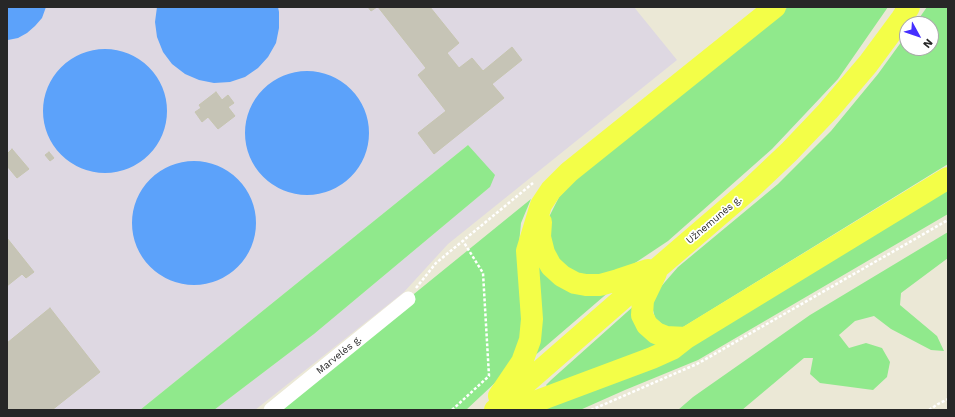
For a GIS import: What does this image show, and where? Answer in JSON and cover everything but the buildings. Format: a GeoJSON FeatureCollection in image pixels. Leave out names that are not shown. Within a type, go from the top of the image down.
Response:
{"type":"FeatureCollection","features":[{"type":"Feature","properties":{"kind":"main road"},"geometry":{"type":"LineString","coordinates":[[489,410],[522,362],[530,340],[532,319],[527,251],[541,206],[551,190],[569,172],[775,7]]}},
{"type":"Feature","properties":{"kind":"main road","name":"Užnemunės g."},"geometry":{"type":"LineString","coordinates":[[495,410],[751,188],[789,152],[828,111],[868,64],[909,7]]}},
{"type":"Feature","properties":{"kind":"main road"},"geometry":{"type":"LineString","coordinates":[[513,410],[652,358],[672,349],[686,338],[948,178]]}},
{"type":"Feature","properties":{"kind":"main road"},"geometry":{"type":"LineString","coordinates":[[541,206],[540,237],[544,253],[551,266],[562,276],[575,283],[586,285],[600,284],[659,267]]}},
{"type":"Feature","properties":{"kind":"main road"},"geometry":{"type":"LineString","coordinates":[[659,267],[643,300],[642,315],[647,325],[656,333],[666,337],[686,338]]}},
{"type":"Feature","properties":{"kind":"street","name":"Marvelės g."},"geometry":{"type":"LineString","coordinates":[[270,410],[408,299]]}},
{"type":"Feature","properties":{"kind":"path"},"geometry":{"type":"LineString","coordinates":[[590,410],[697,364],[948,220]]}},
{"type":"Feature","properties":{"kind":"path"},"geometry":{"type":"LineString","coordinates":[[452,410],[489,376],[483,273],[463,241]]}},
{"type":"Feature","properties":{"kind":"path"},"geometry":{"type":"LineString","coordinates":[[929,410],[948,400]]}},
{"type":"Feature","properties":{"kind":"shaded area"},"geometry":{"type":"Polygon","coordinates":[[[7,7],[634,7],[677,60],[448,244],[404,292],[255,410],[214,410],[314,334],[490,187],[468,145],[140,410],[7,410],[7,7]]]}},
{"type":"Feature","properties":{"kind":"green space"},"geometry":{"type":"Polygon","coordinates":[[[788,7],[888,7],[838,79],[772,149],[668,241],[617,275],[595,278],[571,273],[557,261],[547,230],[550,215],[559,197],[580,174],[788,7]]]}},
{"type":"Feature","properties":{"kind":"green space"},"geometry":{"type":"Polygon","coordinates":[[[927,7],[948,7],[948,164],[680,329],[668,329],[655,318],[652,306],[658,290],[678,267],[778,184],[831,131],[878,74],[899,45],[899,56],[939,56],[939,16],[921,16],[927,7]]]}},
{"type":"Feature","properties":{"kind":"green space"},"geometry":{"type":"Polygon","coordinates":[[[468,145],[495,175],[490,187],[314,334],[214,410],[140,410],[468,145]]]}},
{"type":"Feature","properties":{"kind":"green space"},"geometry":{"type":"Polygon","coordinates":[[[948,189],[948,214],[698,360],[580,410],[535,410],[948,189]]]}},
{"type":"Feature","properties":{"kind":"green space"},"geometry":{"type":"Polygon","coordinates":[[[531,199],[521,223],[518,254],[526,327],[516,357],[497,381],[466,410],[271,410],[531,199]]]}},
{"type":"Feature","properties":{"kind":"green space"},"geometry":{"type":"Polygon","coordinates":[[[948,232],[948,258],[901,293],[900,305],[937,336],[944,351],[931,350],[891,329],[874,316],[855,321],[839,335],[849,348],[866,343],[882,348],[890,362],[887,377],[873,390],[820,383],[810,374],[813,358],[804,358],[742,410],[678,410],[693,397],[810,315],[948,232]]]}},
{"type":"Feature","properties":{"kind":"green space"},"geometry":{"type":"Polygon","coordinates":[[[535,265],[610,291],[532,358],[535,265]]]}},
{"type":"Feature","properties":{"kind":"green space"},"geometry":{"type":"Polygon","coordinates":[[[636,304],[661,343],[549,389],[546,385],[551,380],[636,304]]]}},
{"type":"Feature","properties":{"kind":"water"},"geometry":{"type":"Polygon","coordinates":[[[7,7],[46,7],[42,18],[27,33],[18,38],[8,40],[7,7]]]}},
{"type":"Feature","properties":{"kind":"water"},"geometry":{"type":"Polygon","coordinates":[[[157,7],[278,7],[279,28],[276,43],[268,57],[258,68],[245,77],[230,82],[214,83],[199,80],[185,74],[172,64],[163,52],[157,37],[155,22],[157,7]]]}},
{"type":"Feature","properties":{"kind":"water"},"geometry":{"type":"Polygon","coordinates":[[[105,49],[117,50],[129,54],[149,67],[162,87],[166,99],[166,123],[162,135],[149,155],[129,168],[117,172],[105,173],[93,172],[81,168],[61,155],[48,135],[44,123],[43,111],[44,99],[48,87],[61,67],[81,54],[93,50],[105,49]]]}},
{"type":"Feature","properties":{"kind":"water"},"geometry":{"type":"Polygon","coordinates":[[[307,71],[319,72],[331,76],[351,89],[364,109],[368,121],[368,145],[364,157],[351,177],[331,190],[319,194],[307,195],[295,194],[283,190],[263,177],[250,157],[246,145],[245,133],[246,121],[250,109],[263,89],[283,76],[295,72],[307,71]]]}},
{"type":"Feature","properties":{"kind":"water"},"geometry":{"type":"Polygon","coordinates":[[[194,161],[206,162],[218,166],[238,179],[251,199],[255,211],[255,235],[251,247],[238,267],[218,280],[206,284],[194,285],[182,284],[170,280],[150,267],[137,247],[133,235],[132,223],[133,211],[137,199],[150,179],[170,166],[182,162],[194,161]]]}}]}
